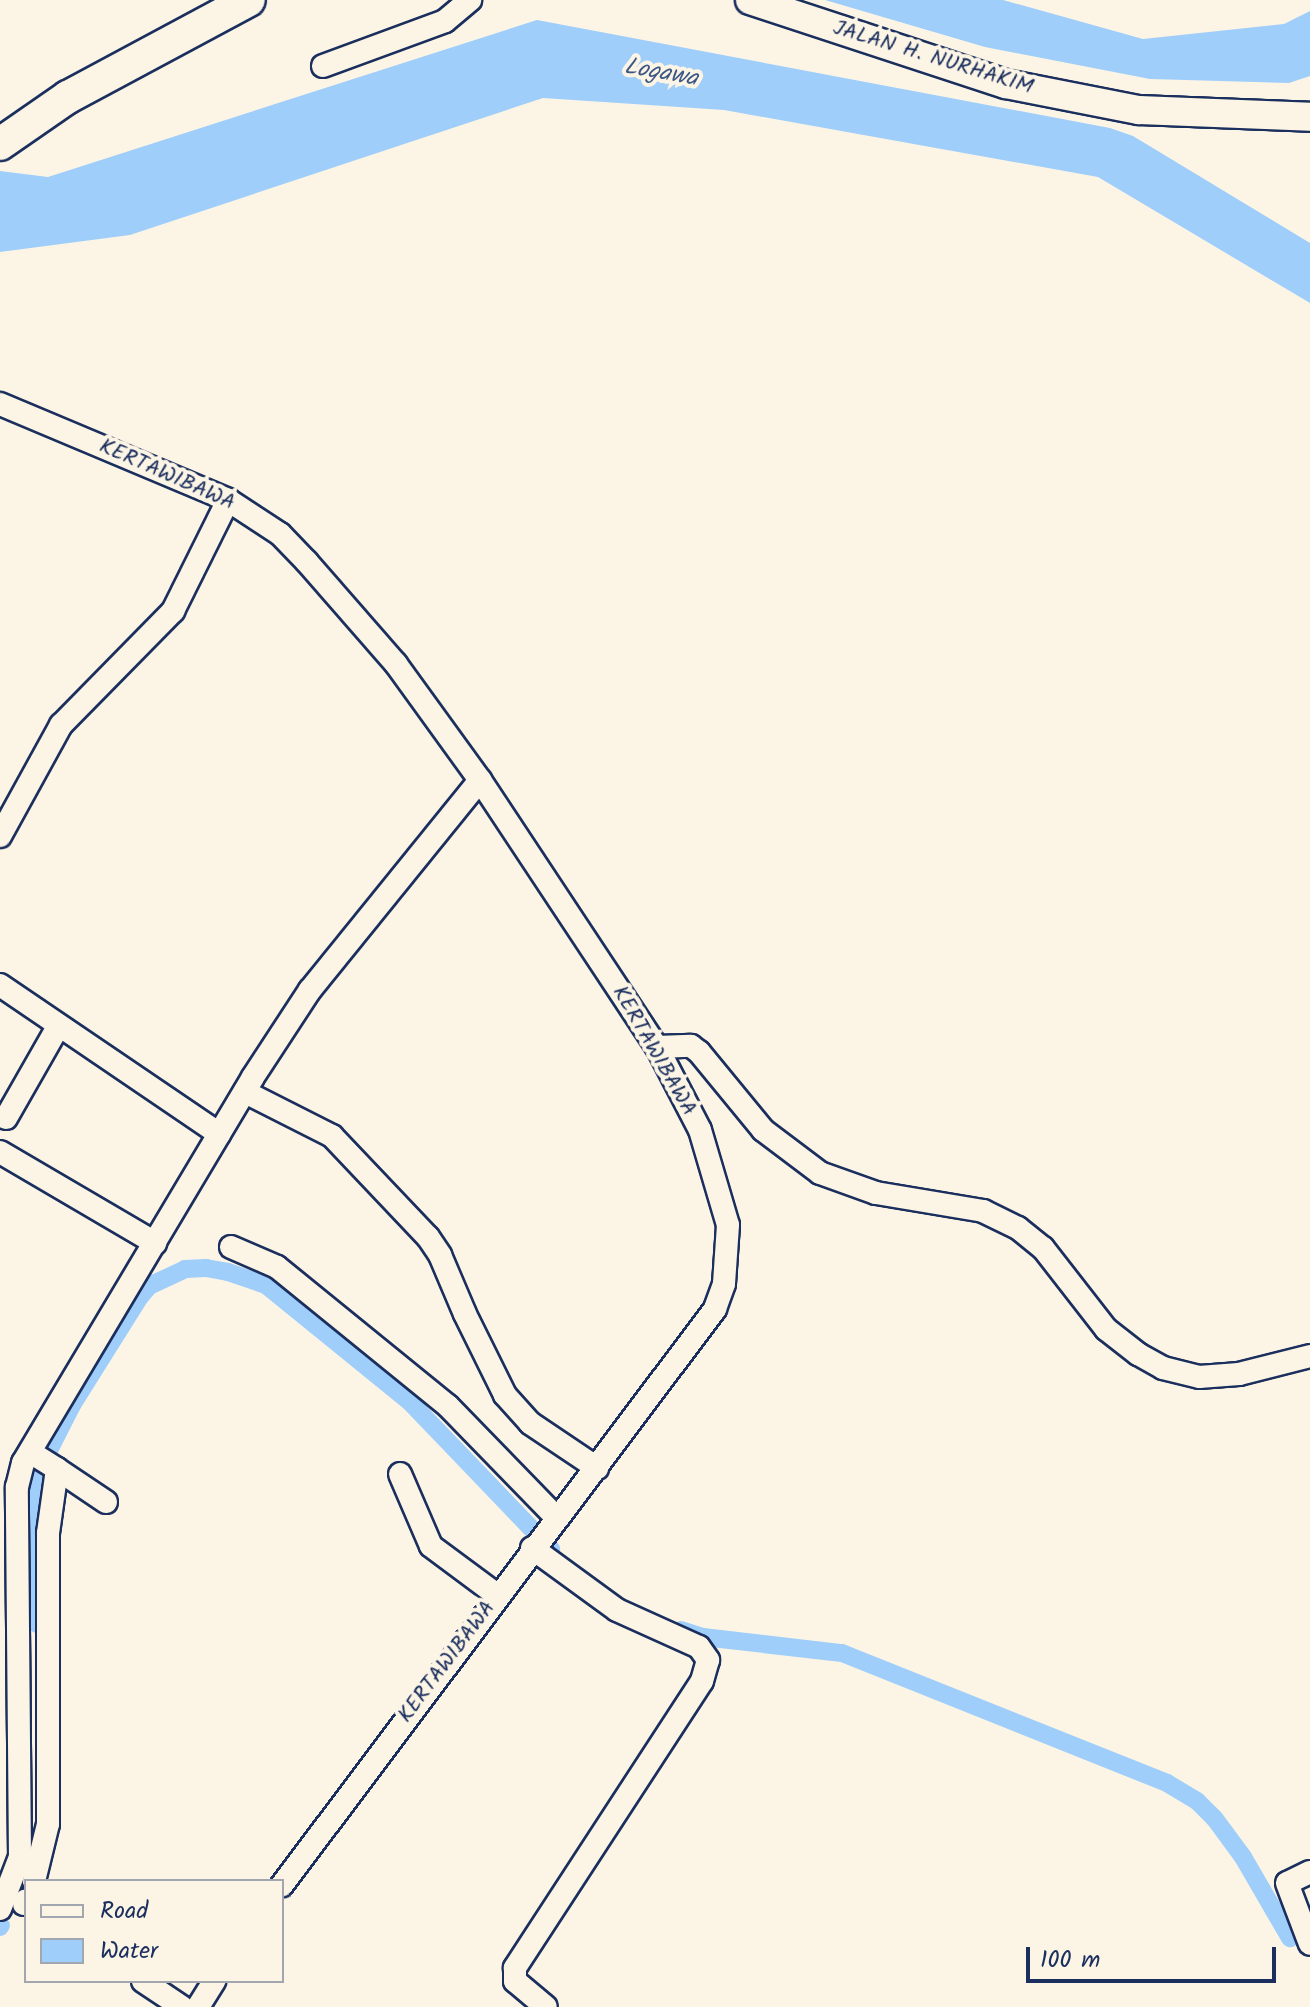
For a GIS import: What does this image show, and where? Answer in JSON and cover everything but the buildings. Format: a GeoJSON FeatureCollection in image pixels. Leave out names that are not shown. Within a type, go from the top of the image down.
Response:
{"type":"FeatureCollection","features":[{"type":"Feature","properties":{"kind":"highway"},"geometry":{"type":"LineString","coordinates":[[0,144],[68,97],[249,0]]}},
{"type":"Feature","properties":{"kind":"main road","name":"JALAN H. NURHAKIM"},"geometry":{"type":"LineString","coordinates":[[750,0],[1006,84],[1139,110],[1310,117]]}},
{"type":"Feature","properties":{"kind":"street"},"geometry":{"type":"LineString","coordinates":[[323,66],[445,21],[470,0]]}},
{"type":"Feature","properties":{"kind":"street","name":"KERTAWIBAWA"},"geometry":{"type":"LineString","coordinates":[[0,404],[228,500],[280,534],[307,562],[396,664],[480,780],[657,1047],[700,1130],[728,1225],[726,1271],[715,1309],[574,1499],[533,1546],[284,1882]]}},
{"type":"Feature","properties":{"kind":"street"},"geometry":{"type":"LineString","coordinates":[[0,836],[61,725],[173,611],[228,500]]}},
{"type":"Feature","properties":{"kind":"street"},"geometry":{"type":"LineString","coordinates":[[34,1879],[48,1824],[38,1786],[17,1487],[41,1459],[155,1243],[219,1134],[326,966],[480,780]]}},
{"type":"Feature","properties":{"kind":"street"},"geometry":{"type":"LineString","coordinates":[[0,985],[219,1134]]}},
{"type":"Feature","properties":{"kind":"street"},"geometry":{"type":"LineString","coordinates":[[6,1118],[58,1027]]}},
{"type":"Feature","properties":{"kind":"street"},"geometry":{"type":"LineString","coordinates":[[657,1047],[691,1046],[699,1052],[763,1130],[820,1173],[876,1193],[983,1211],[1018,1228],[1043,1248],[1106,1329],[1138,1354],[1163,1368],[1199,1377],[1239,1374],[1310,1356]]}},
{"type":"Feature","properties":{"kind":"street"},"geometry":{"type":"LineString","coordinates":[[245,1092],[332,1136],[428,1237],[440,1255],[505,1395],[530,1423],[594,1471]]}},
{"type":"Feature","properties":{"kind":"street"},"geometry":{"type":"LineString","coordinates":[[0,1152],[155,1243]]}},
{"type":"Feature","properties":{"kind":"street"},"geometry":{"type":"LineString","coordinates":[[231,1247],[277,1267],[437,1397],[554,1522]]}},
{"type":"Feature","properties":{"kind":"street"},"geometry":{"type":"LineString","coordinates":[[41,1459],[106,1502]]}},
{"type":"Feature","properties":{"kind":"street"},"geometry":{"type":"LineString","coordinates":[[14,1901],[20,1857],[38,1786],[48,1533],[41,1459]]}},
{"type":"Feature","properties":{"kind":"street"},"geometry":{"type":"LineString","coordinates":[[400,1474],[431,1546],[497,1595]]}},
{"type":"Feature","properties":{"kind":"street"},"geometry":{"type":"LineString","coordinates":[[533,1546],[617,1610],[699,1647],[708,1660],[702,1681],[515,1968],[515,1981],[546,2007]]}},
{"type":"Feature","properties":{"kind":"street"},"geometry":{"type":"LineString","coordinates":[[1301,1876],[1287,1883],[1310,1944]]}},
{"type":"Feature","properties":{"kind":"street"},"geometry":{"type":"LineString","coordinates":[[146,1983],[182,2007]]}},
{"type":"Feature","properties":{"kind":"street"},"geometry":{"type":"LineString","coordinates":[[198,2007],[213,1983]]}},
{"type":"Feature","properties":{"kind":"water"},"geometry":{"type":"Polygon","coordinates":[[[825,0],[1003,0],[1143,39],[1284,24],[1310,11],[1310,76],[1289,83],[1150,79],[985,47],[825,0]]]}},
{"type":"Feature","properties":{"kind":"water","name":"Logawa"},"geometry":{"type":"Polygon","coordinates":[[[537,20],[1110,128],[1133,136],[1310,243],[1310,303],[1098,177],[724,110],[543,98],[130,235],[0,252],[0,171],[48,177],[537,20]]]}},
{"type":"Feature","properties":{"kind":"waterway"},"geometry":{"type":"LineString","coordinates":[[37,1624],[38,1472],[72,1405],[139,1298],[149,1286],[185,1269],[206,1268],[228,1272],[266,1285],[410,1402],[551,1549]]}},
{"type":"Feature","properties":{"kind":"waterway"},"geometry":{"type":"LineString","coordinates":[[681,1630],[703,1637],[842,1653],[1167,1783],[1197,1801],[1215,1819],[1243,1857],[1290,1938]]}}]}
